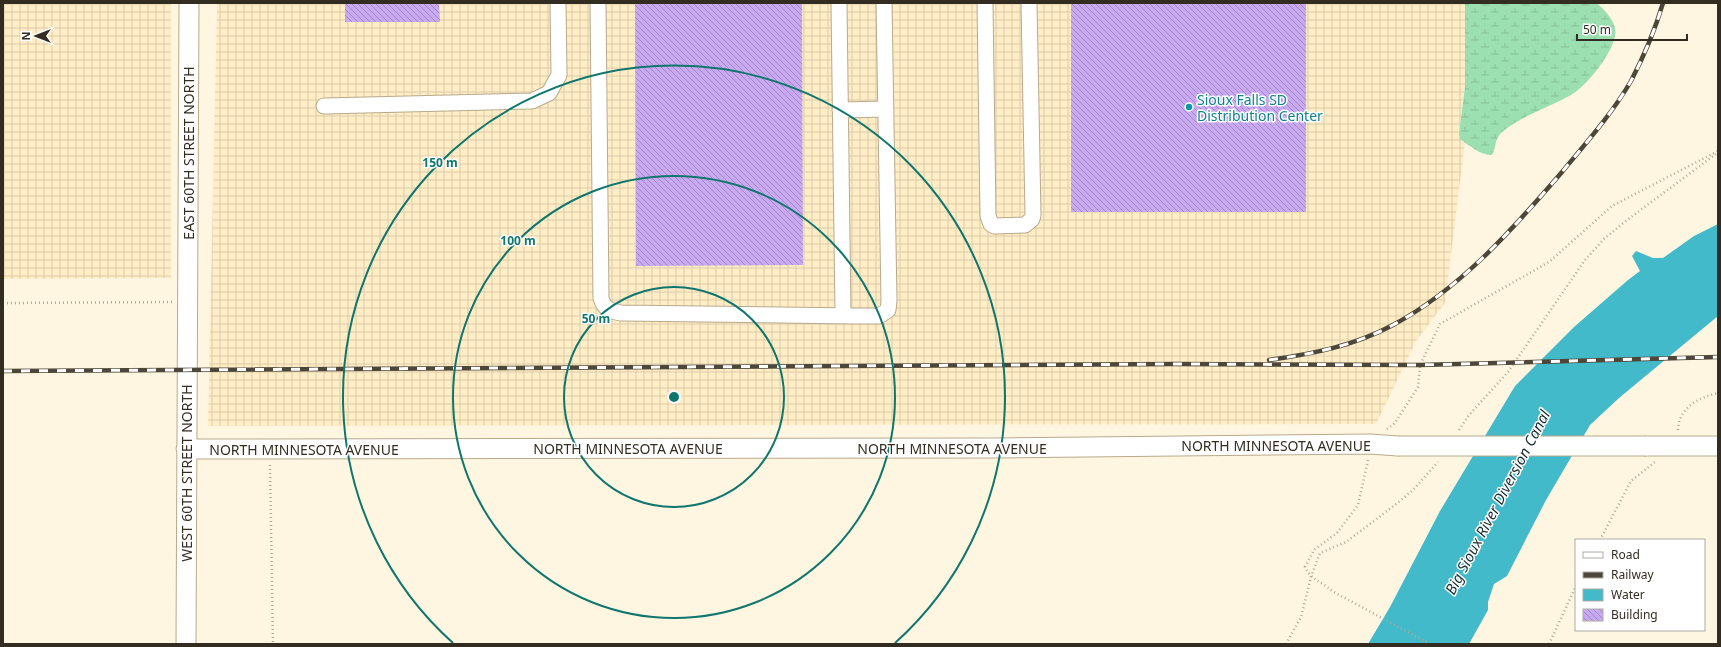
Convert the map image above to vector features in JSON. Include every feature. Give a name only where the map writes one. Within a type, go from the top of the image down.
[{"type":"main road","name":"EAST 60TH STREET NORTH","points":[[187,302],[189,3]]},
{"type":"main road","name":"WEST 60TH STREET NORTH","points":[[186,644],[187,302]]},
{"type":"main road","name":"NORTH MINNESOTA AVENUE","points":[[186,449],[985,448],[1370,444],[1398,446],[1718,446]]},
{"type":"lane","points":[[324,106],[532,102],[549,94],[559,75],[558,3]]},
{"type":"lane","points":[[598,3],[601,298],[603,305],[610,312],[621,313],[879,316],[888,310],[889,301],[884,3]]},
{"type":"lane","points":[[839,3],[843,315]]},
{"type":"lane","points":[[985,3],[988,216],[991,224],[994,226],[1025,226],[1032,219],[1033,215],[1028,3]]},
{"type":"lane","points":[[840,110],[886,110]]},
{"type":"path","points":[[1457,432],[1468,415],[1508,372],[1585,260],[1604,239],[1718,152]]},
{"type":"path","points":[[1430,644],[1332,591],[1311,577],[1305,567],[1314,550],[1337,533],[1358,505],[1366,472],[1370,444],[1394,423],[1418,387],[1420,365],[1440,324],[1549,262],[1612,206],[1718,152]]},
{"type":"path","points":[[3,303],[187,302]]},
{"type":"path","points":[[1601,539],[1631,481],[1677,446],[1679,420],[1684,411],[1699,399],[1718,393]]},
{"type":"path","points":[[270,448],[273,644]]},
{"type":"path","points":[[1286,644],[1301,617],[1311,577],[1320,553],[1346,542],[1394,505],[1413,490],[1440,459]]},
{"type":"path","points":[[1549,644],[1575,588]]},
{"type":"shaded area","points":[[3,3],[171,3],[171,278],[3,279]]},
{"type":"shaded area","points":[[217,3],[1465,3],[1465,87],[1459,133],[1465,142],[1445,303],[1416,341],[1376,424],[208,426]]},
{"type":"green space","points":[[1465,3],[1597,3],[1610,17],[1615,28],[1615,36],[1612,45],[1593,75],[1571,95],[1522,119],[1502,132],[1497,138],[1492,155],[1479,152],[1460,139],[1459,133],[1465,87]]},
{"type":"water","name":"Big Sioux River Diversion Canal","points":[[1718,224],[1718,316],[1619,398],[1590,425],[1546,500],[1507,576],[1494,584],[1488,602],[1488,610],[1469,644],[1368,644],[1390,607],[1440,511],[1515,386],[1574,327],[1640,271],[1632,256],[1636,251],[1653,258],[1663,258],[1694,236]]},
{"type":"building","points":[[345,3],[439,3],[440,22],[345,22]]},
{"type":"building","points":[[635,3],[802,3],[803,265],[636,266]]},
{"type":"building","name":"Sioux Falls SD Distribution Center","points":[[1071,3],[1306,3],[1306,212],[1071,212]]},
{"type":"railway","points":[[1269,360],[1301,355],[1348,344],[1393,325],[1441,294],[1484,257],[1562,172],[1607,117],[1624,93],[1645,52],[1663,3]]},
{"type":"railway","points":[[3,371],[1175,364],[1420,365],[1718,357]]},
{"type":"place","name":"Sioux Falls SD Distribution Center","points":[[1189,107]]}]
